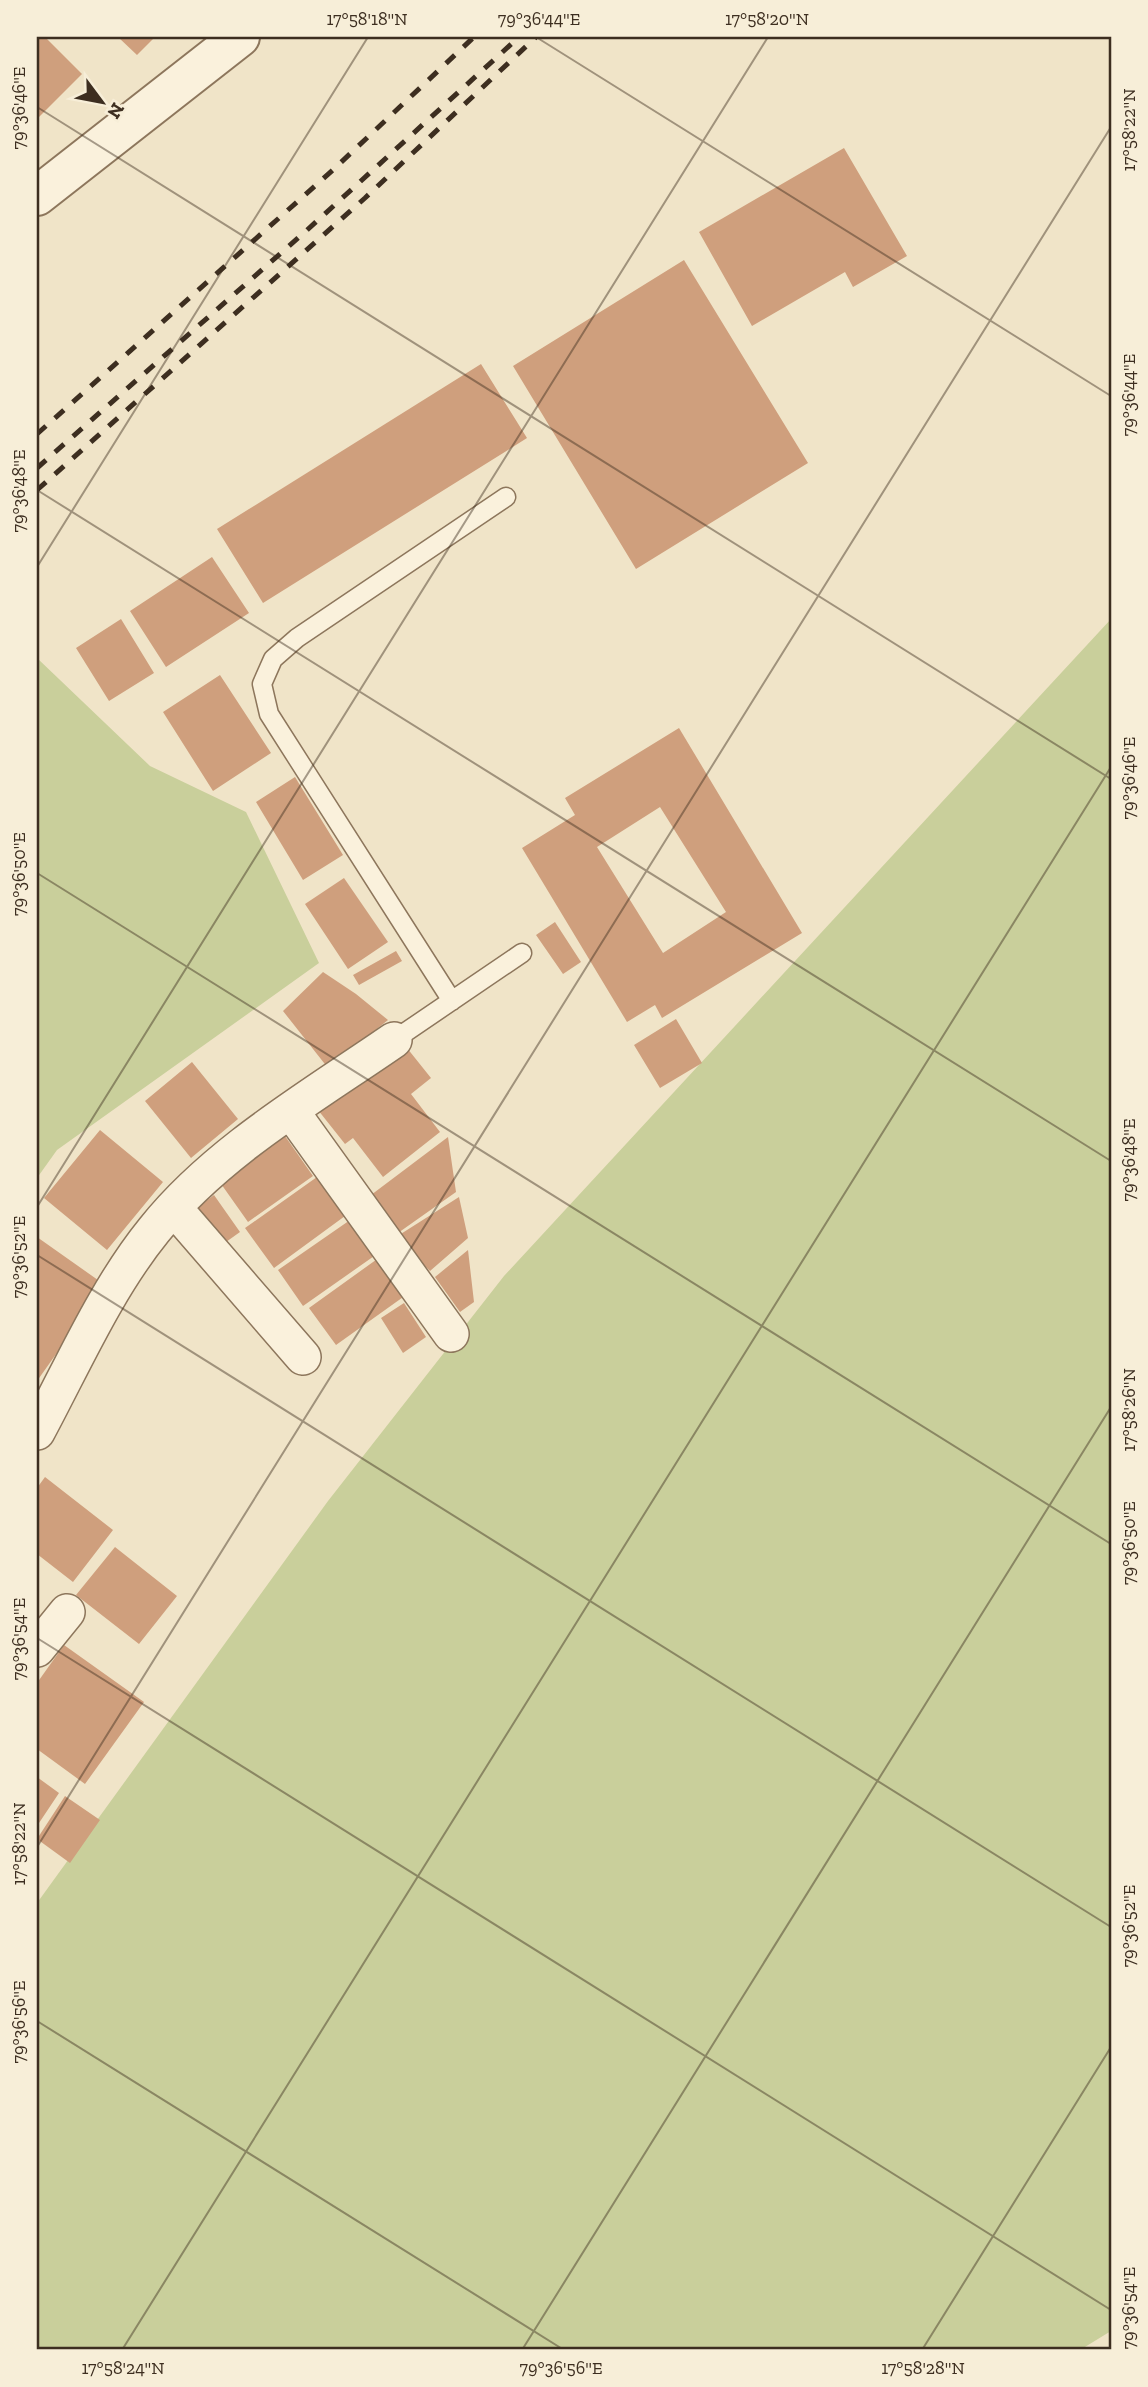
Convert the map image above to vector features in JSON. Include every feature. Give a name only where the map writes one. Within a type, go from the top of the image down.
[{"type":"street","points":[[37,196],[240,37]]},
{"type":"street","points":[[37,1432],[115,1288],[153,1230],[205,1174],[394,1040]]},
{"type":"street","points":[[291,1111],[451,1334]]},
{"type":"street","points":[[174,1208],[303,1357]]},
{"type":"street","points":[[37,1649],[67,1612]]},
{"type":"lane","points":[[452,1001],[269,714],[262,684],[273,659],[297,638],[506,496]]},
{"type":"lane","points":[[394,1040],[522,953]]},
{"type":"green space","points":[[1111,619],[1111,2331],[1080,2350],[37,2350],[37,1903],[328,1501],[504,1276]]},
{"type":"green space","points":[[37,658],[150,766],[246,812],[319,963],[57,1150],[37,1178]]},
{"type":"building","points":[[37,37],[45,37],[82,74],[37,119]]},
{"type":"building","points":[[118,37],[155,37],[137,55]]},
{"type":"building","points":[[844,148],[907,256],[853,287],[845,272],[752,326],[699,232]]},
{"type":"building","points":[[684,260],[808,463],[636,569],[513,366]]},
{"type":"building","points":[[481,364],[527,438],[263,603],[217,529]]},
{"type":"building","points":[[212,557],[249,613],[166,667],[130,611]]},
{"type":"building","points":[[121,619],[154,673],[109,701],[76,648]]},
{"type":"building","points":[[220,675],[271,753],[213,791],[163,712]]},
{"type":"building","points":[[679,728],[802,933],[662,1018],[655,1005],[627,1022],[522,848],[575,815],[565,798]],"holes":[[[660,807],[726,912],[663,953],[597,847]]]},
{"type":"building","points":[[295,777],[343,855],[303,880],[256,802]]},
{"type":"building","points":[[344,878],[388,942],[348,969],[305,904]]},
{"type":"building","points":[[555,922],[581,962],[563,974],[536,935]]},
{"type":"building","points":[[396,951],[402,961],[359,985],[353,975]]},
{"type":"building","points":[[323,972],[388,1020],[328,1068],[283,1011]]},
{"type":"building","points":[[676,1019],[702,1063],[660,1088],[634,1045]]},
{"type":"building","points":[[403,1043],[431,1078],[411,1094],[440,1132],[383,1177],[353,1138],[345,1144],[318,1110]]},
{"type":"building","points":[[192,1062],[238,1119],[191,1158],[145,1101]]},
{"type":"building","points":[[100,1130],[163,1182],[107,1250],[44,1198]]},
{"type":"building","points":[[285,1136],[313,1176],[248,1222],[219,1181]]},
{"type":"building","points":[[448,1137],[456,1192],[398,1233],[371,1195]]},
{"type":"building","points":[[317,1177],[345,1216],[274,1268],[245,1228]]},
{"type":"building","points":[[214,1195],[240,1232],[219,1247],[193,1211]]},
{"type":"building","points":[[459,1197],[468,1238],[430,1271],[396,1237]]},
{"type":"building","points":[[353,1218],[377,1254],[303,1306],[278,1270]]},
{"type":"building","points":[[37,1237],[105,1285],[37,1381]]},
{"type":"building","points":[[468,1250],[474,1302],[460,1312],[435,1277]]},
{"type":"building","points":[[380,1257],[406,1295],[336,1345],[309,1308]]},
{"type":"building","points":[[404,1303],[426,1337],[403,1353],[381,1318]]},
{"type":"building","points":[[45,1477],[113,1530],[73,1582],[37,1554],[37,1488]]},
{"type":"building","points":[[115,1547],[177,1596],[139,1644],[76,1595]]},
{"type":"building","points":[[64,1645],[144,1702],[85,1784],[37,1749],[37,1683]]},
{"type":"building","points":[[37,1777],[59,1793],[37,1826]]},
{"type":"building","points":[[65,1796],[100,1820],[70,1863],[37,1839]]},
{"type":"railway","points":[[37,434],[335,168],[474,37]]},
{"type":"railway","points":[[37,468],[306,231],[519,37]]},
{"type":"railway","points":[[37,490],[365,198],[536,37]]}]
